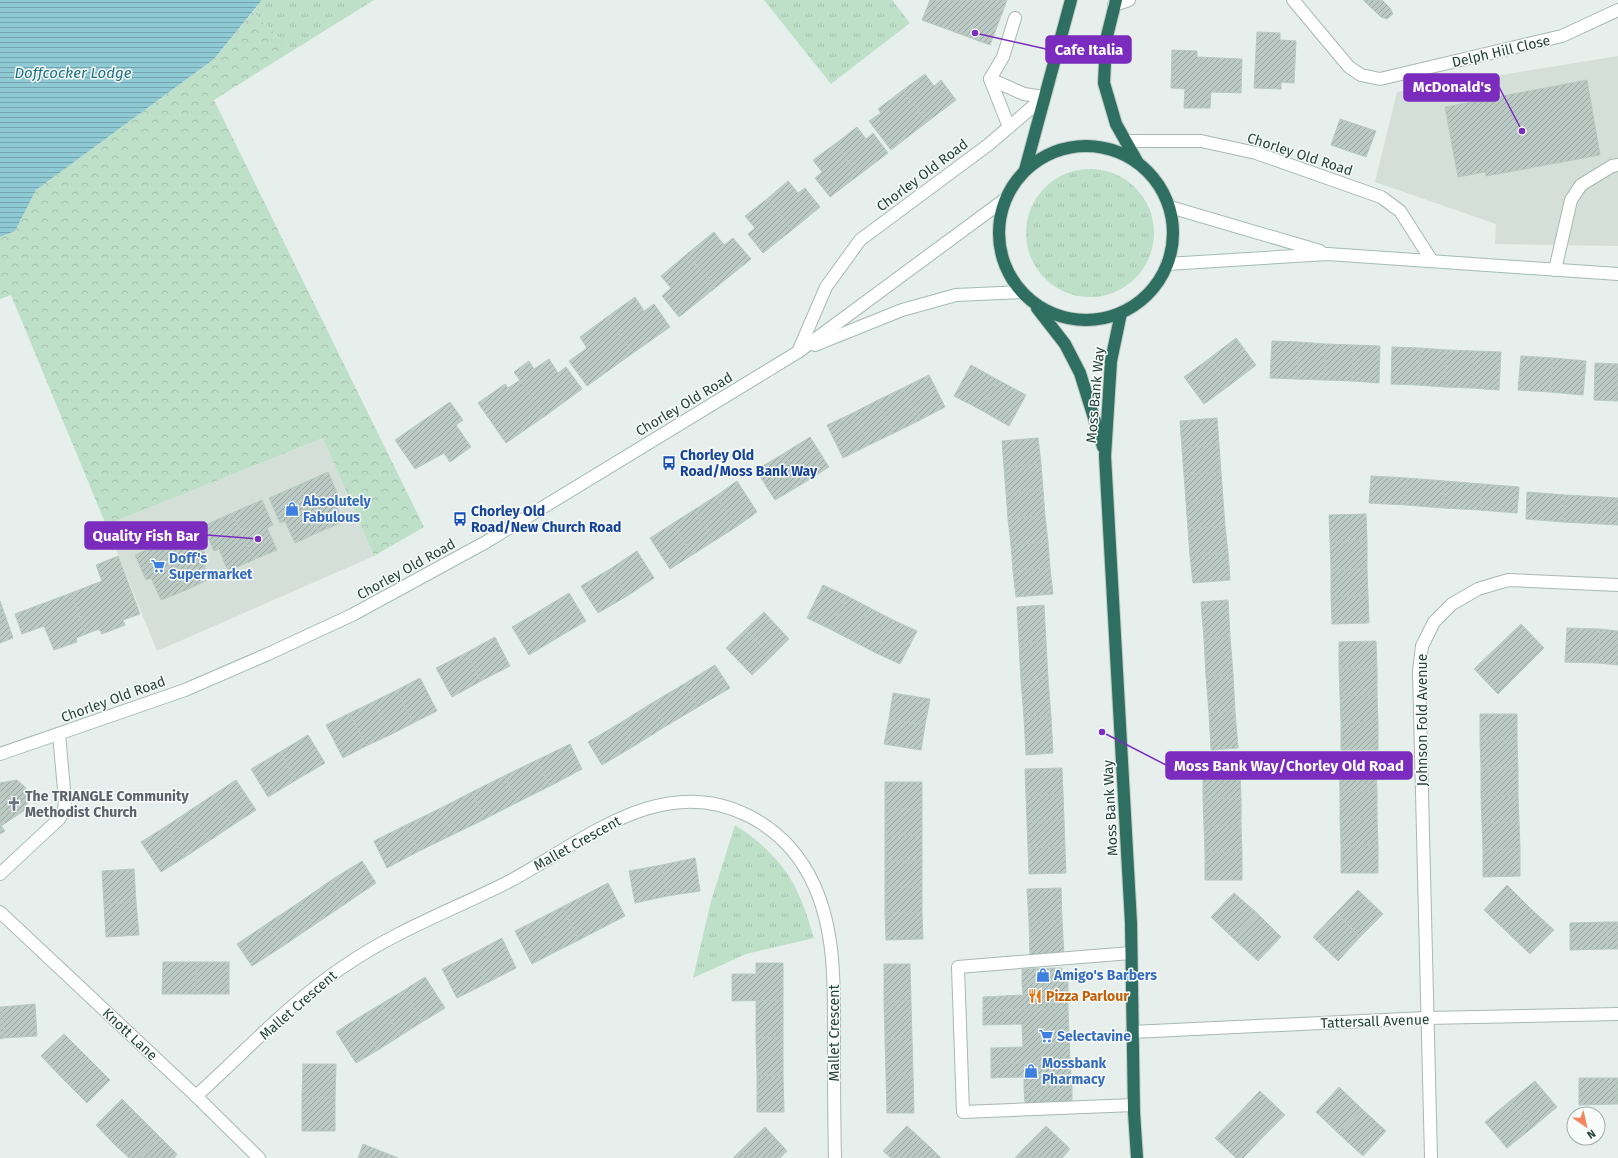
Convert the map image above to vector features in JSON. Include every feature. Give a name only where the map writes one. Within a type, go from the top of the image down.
[{"type":"highway","points":[[1025,170],[1071,0]]},
{"type":"highway","points":[[1115,2],[1106,40],[1104,83],[1116,124],[1138,163]]},
{"type":"highway","name":"Chorley Old Road","points":[[1091,146],[1114,150],[1138,163],[1157,182],[1170,207],[1173,236],[1167,264],[1157,284],[1141,301],[1121,313],[1099,319],[1076,320],[1054,314],[1033,303],[1021,292],[1007,272],[999,248],[998,224],[1004,200],[1013,184],[1025,170],[1044,156],[1066,147],[1091,146]]},
{"type":"highway","name":"Moss Bank Way","points":[[1033,303],[1065,344],[1080,373],[1106,456]]},
{"type":"highway","name":"Moss Bank Way","points":[[1121,313],[1111,361],[1106,456],[1132,953],[1132,1032],[1137,1158]]},
{"type":"street","points":[[1115,2],[1129,0]]},
{"type":"street","name":"Delph Hill Close","points":[[1293,0],[1349,66],[1361,74],[1380,79],[1562,36],[1618,10]]},
{"type":"street","points":[[990,79],[1003,57],[1015,18]]},
{"type":"street","points":[[990,79],[1024,94],[1044,97]]},
{"type":"street","points":[[990,79],[1009,127]]},
{"type":"street","name":"Chorley Old Road","points":[[798,352],[826,288],[860,240],[988,145],[1044,97]]},
{"type":"street","name":"Chorley Old Road","points":[[1126,141],[1201,142],[1256,153],[1381,196],[1400,211],[1432,261]]},
{"type":"street","points":[[1556,270],[1571,200],[1581,185],[1612,166],[1618,165]]},
{"type":"street","name":"Chorley Old Road","points":[[0,754],[185,690],[352,615],[486,542],[798,352],[1004,200]]},
{"type":"street","points":[[1170,207],[1328,254]]},
{"type":"street","points":[[1167,264],[1328,254],[1618,274]]},
{"type":"street","name":"Chorley Old Road","points":[[798,352],[902,310],[956,295],[1021,292]]},
{"type":"street","name":"Johnson Fold Avenue","points":[[1431,1158],[1426,1018],[1420,671],[1422,646],[1434,622],[1452,604],[1478,589],[1508,580],[1618,585]]},
{"type":"street","points":[[0,874],[59,819],[64,810],[65,801],[59,734]]},
{"type":"street","name":"Mallet Crescent","points":[[196,1096],[308,994],[345,966],[377,945],[509,881],[600,828],[627,815],[662,804],[696,800],[726,807],[765,824],[785,841],[801,861],[814,885],[822,906],[834,960],[835,1158]]},
{"type":"street","name":"Knott Lane","points":[[0,912],[196,1096],[259,1158]]},
{"type":"street","points":[[1132,953],[958,967],[963,1112],[1134,1105]]},
{"type":"street","name":"Tattersall Avenue","points":[[1132,1032],[1426,1018],[1618,1014]]},
{"type":"shaded area","points":[[1618,56],[1618,246],[1495,244],[1496,224],[1375,182],[1397,92]]},
{"type":"shaded area","points":[[323,438],[374,556],[157,651],[106,525]]},
{"type":"green space","points":[[262,0],[374,0],[292,51],[253,12]]},
{"type":"green space","points":[[764,0],[892,0],[910,23],[831,84]]},
{"type":"green space","points":[[253,12],[292,51],[214,100],[424,527],[374,556],[323,438],[106,525],[11,295],[0,299],[0,237],[15,231],[36,190],[214,59]]},
{"type":"green space","points":[[1090,169],[1102,170],[1114,174],[1135,188],[1149,209],[1153,221],[1153,245],[1149,257],[1135,278],[1114,292],[1102,296],[1090,297],[1078,296],[1066,292],[1045,278],[1031,257],[1027,245],[1026,233],[1027,221],[1031,209],[1045,188],[1066,174],[1078,170]]},
{"type":"green space","points":[[735,825],[753,837],[770,852],[785,870],[799,895],[814,938],[746,954],[693,978],[711,901]]},
{"type":"water","name":"Doffcocker Lodge","points":[[0,0],[262,0],[214,59],[36,190],[15,231],[0,237]]},
{"type":"building","points":[[930,0],[1007,0],[990,45],[922,20]]},
{"type":"building","points":[[1363,0],[1382,0],[1390,8],[1393,14],[1387,19],[1381,17]]},
{"type":"building","points":[[1257,32],[1280,33],[1280,40],[1296,41],[1294,83],[1281,82],[1281,89],[1254,88]]},
{"type":"building","points":[[1172,50],[1197,51],[1197,57],[1242,59],[1241,93],[1211,92],[1210,108],[1184,108],[1185,89],[1171,88]]},
{"type":"building","points":[[925,74],[934,86],[941,80],[956,100],[927,122],[903,90]]},
{"type":"building","points":[[1587,80],[1600,155],[1486,176],[1485,172],[1458,177],[1445,107]]},
{"type":"building","points":[[903,90],[927,122],[891,150],[869,121],[881,113],[878,109]]},
{"type":"building","points":[[1340,119],[1376,131],[1366,157],[1331,145]]},
{"type":"building","points":[[857,127],[866,139],[873,133],[888,153],[859,175],[835,144]]},
{"type":"building","points":[[835,144],[859,175],[830,197],[815,178],[822,172],[813,160]]},
{"type":"building","points":[[788,181],[798,193],[805,188],[820,207],[792,230],[767,199]]},
{"type":"building","points":[[767,199],[792,230],[763,253],[748,234],[755,228],[745,216]]},
{"type":"building","points":[[714,232],[724,245],[733,238],[751,259],[715,288],[687,254]]},
{"type":"building","points":[[687,254],[715,288],[679,317],[662,296],[671,288],[661,276]]},
{"type":"building","points":[[635,297],[644,311],[654,304],[670,327],[633,353],[607,317]]},
{"type":"building","points":[[607,317],[633,353],[587,386],[569,361],[587,348],[580,337]]},
{"type":"building","points":[[1236,338],[1256,365],[1230,385],[1210,358]]},
{"type":"building","points":[[1272,341],[1299,342],[1297,379],[1270,378]]},
{"type":"building","points":[[1299,342],[1326,344],[1324,380],[1297,379]]},
{"type":"building","points":[[1326,344],[1353,345],[1352,381],[1324,380]]},
{"type":"building","points":[[1353,345],[1380,346],[1379,383],[1352,381]]},
{"type":"building","points":[[1392,347],[1420,348],[1418,385],[1391,384]]},
{"type":"building","points":[[1420,348],[1447,350],[1445,387],[1418,385]]},
{"type":"building","points":[[1447,350],[1474,351],[1472,388],[1445,387]]},
{"type":"building","points":[[1474,351],[1501,352],[1499,390],[1472,388]]},
{"type":"building","points":[[1521,356],[1553,358],[1550,392],[1518,390]]},
{"type":"building","points":[[1210,358],[1230,385],[1204,404],[1184,377]]},
{"type":"building","points":[[1553,358],[1586,361],[1583,395],[1550,392]]},
{"type":"building","points":[[549,359],[558,373],[566,367],[582,389],[545,416],[514,372],[529,361],[534,369]]},
{"type":"building","points":[[1595,363],[1618,364],[1618,401],[1594,400]]},
{"type":"building","points":[[971,365],[998,380],[981,410],[954,396]]},
{"type":"building","points":[[929,375],[945,407],[920,420],[903,388]]},
{"type":"building","points":[[520,380],[545,416],[506,443],[478,403],[505,384],[508,388]]},
{"type":"building","points":[[998,380],[1026,395],[1009,426],[981,410]]},
{"type":"building","points":[[903,388],[920,420],[894,433],[878,400]]},
{"type":"building","points":[[878,400],[894,433],[869,445],[853,413]]},
{"type":"building","points":[[450,402],[463,420],[456,425],[471,447],[450,462],[444,453],[415,469],[395,440]]},
{"type":"building","points":[[853,413],[869,445],[843,458],[827,425]]},
{"type":"building","points":[[1217,418],[1219,445],[1182,448],[1180,421]]},
{"type":"building","points":[[810,437],[829,467],[802,484],[783,454]]},
{"type":"building","points":[[1038,438],[1041,464],[1004,467],[1002,441]]},
{"type":"building","points":[[1219,445],[1221,472],[1184,475],[1182,448]]},
{"type":"building","points":[[783,454],[802,484],[775,500],[756,470]]},
{"type":"building","points":[[1041,464],[1043,490],[1006,493],[1004,467]]},
{"type":"building","points":[[328,472],[339,497],[334,499],[343,522],[319,532],[299,485]]},
{"type":"building","points":[[1221,472],[1223,499],[1186,502],[1184,475]]},
{"type":"building","points":[[1371,476],[1407,478],[1406,505],[1369,503]]},
{"type":"building","points":[[1407,478],[1445,481],[1443,508],[1406,505]]},
{"type":"building","points":[[737,481],[757,512],[736,527],[716,496]]},
{"type":"building","points":[[1445,481],[1482,484],[1480,510],[1443,508]]},
{"type":"building","points":[[1482,484],[1519,487],[1517,513],[1480,510]]},
{"type":"building","name":"Absolutely Fabulous","points":[[299,485],[319,532],[295,543],[285,521],[280,523],[269,498]]},
{"type":"building","points":[[1043,490],[1045,516],[1008,519],[1006,493]]},
{"type":"building","points":[[1527,492],[1565,495],[1563,522],[1526,519]]},
{"type":"building","points":[[1565,495],[1602,497],[1601,524],[1563,522]]},
{"type":"building","points":[[716,496],[736,527],[714,541],[694,510]]},
{"type":"building","points":[[1602,497],[1618,498],[1618,525],[1601,524]]},
{"type":"building","points":[[1223,499],[1225,526],[1188,529],[1186,502]]},
{"type":"building","points":[[262,500],[273,525],[267,528],[277,550],[253,560],[232,513]]},
{"type":"building","points":[[694,510],[714,541],[692,555],[672,524]]},
{"type":"building","points":[[232,513],[253,560],[228,571],[219,549],[214,551],[203,526]]},
{"type":"building","points":[[1366,514],[1367,541],[1330,542],[1329,515]]},
{"type":"building","points":[[1045,516],[1048,542],[1011,545],[1008,519]]},
{"type":"building","points":[[672,524],[692,555],[670,569],[650,538]]},
{"type":"building","points":[[1225,526],[1228,553],[1190,556],[1188,529]]},
{"type":"building","points":[[194,529],[205,554],[200,556],[210,579],[186,590],[165,542]]},
{"type":"building","points":[[1367,541],[1367,569],[1331,570],[1330,542]]},
{"type":"building","name":"Doff's Supermarket","points":[[165,542],[186,590],[161,600],[151,578],[146,580],[135,555]]},
{"type":"building","points":[[1048,542],[1050,568],[1013,571],[1011,545]]},
{"type":"building","points":[[637,551],[654,578],[627,596],[610,569]]},
{"type":"building","points":[[1228,553],[1230,580],[1193,583],[1190,556]]},
{"type":"building","points":[[118,556],[140,614],[123,620],[125,625],[102,634],[99,629],[86,634],[71,593],[102,581],[96,565]]},
{"type":"building","points":[[1050,568],[1053,594],[1016,597],[1013,571]]},
{"type":"building","points":[[610,569],[627,596],[598,613],[581,586]]},
{"type":"building","points":[[1367,569],[1368,596],[1331,596],[1331,570]]},
{"type":"building","points":[[823,585],[847,596],[830,629],[807,618]]},
{"type":"building","points":[[71,593],[86,634],[76,638],[77,642],[54,650],[44,626],[22,634],[15,614]]},
{"type":"building","points":[[569,593],[586,621],[557,638],[541,610]]},
{"type":"building","points":[[847,596],[870,608],[853,641],[830,629]]},
{"type":"building","points":[[1331,596],[1368,596],[1369,623],[1332,624]]},
{"type":"building","points":[[1228,600],[1230,637],[1204,639],[1201,602]]},
{"type":"building","points":[[0,601],[13,638],[0,643]]},
{"type":"building","points":[[1044,605],[1046,642],[1019,644],[1017,607]]},
{"type":"building","points":[[870,608],[893,620],[876,653],[853,641]]},
{"type":"building","points":[[541,610],[557,638],[529,655],[512,627]]},
{"type":"building","points":[[764,612],[789,639],[771,657],[745,630]]},
{"type":"building","points":[[893,620],[917,631],[900,664],[876,653]]},
{"type":"building","points":[[1521,624],[1544,648],[1521,671],[1497,647]]},
{"type":"building","points":[[1567,628],[1600,629],[1598,663],[1565,662]]},
{"type":"building","points":[[1600,629],[1618,631],[1618,665],[1598,663]]},
{"type":"building","points":[[745,630],[771,657],[752,675],[726,648]]},
{"type":"building","points":[[495,637],[510,666],[481,681],[466,653]]},
{"type":"building","points":[[1230,637],[1233,674],[1206,676],[1204,639]]},
{"type":"building","points":[[1376,641],[1377,668],[1339,669],[1339,642]]},
{"type":"building","points":[[1046,642],[1048,679],[1021,681],[1019,644]]},
{"type":"building","points":[[1497,647],[1521,671],[1498,694],[1474,669]]},
{"type":"building","points":[[466,653],[481,681],[452,697],[436,668]]},
{"type":"building","points":[[715,665],[730,688],[698,707],[684,684]]},
{"type":"building","points":[[1377,668],[1377,695],[1340,696],[1339,669]]},
{"type":"building","points":[[1233,674],[1235,711],[1209,713],[1206,676]]},
{"type":"building","points":[[420,678],[437,711],[413,723],[397,690]]},
{"type":"building","points":[[1048,679],[1051,717],[1024,718],[1021,681]]},
{"type":"building","points":[[684,684],[698,707],[666,726],[652,703]]},
{"type":"building","points":[[397,690],[413,723],[390,735],[373,702]]},
{"type":"building","points":[[893,693],[930,699],[925,725],[889,719]]},
{"type":"building","points":[[1377,695],[1378,722],[1341,723],[1340,696]]},
{"type":"building","points":[[373,702],[390,735],[366,746],[350,713]]},
{"type":"building","points":[[652,703],[666,726],[634,746],[620,723]]},
{"type":"building","points":[[1235,711],[1238,748],[1211,750],[1209,713]]},
{"type":"building","points":[[350,713],[366,746],[343,758],[326,725]]},
{"type":"building","points":[[1480,714],[1517,714],[1517,740],[1480,741]]},
{"type":"building","points":[[1051,717],[1053,753],[1026,755],[1024,718]]},
{"type":"building","points":[[889,719],[925,725],[921,750],[884,744]]},
{"type":"building","points":[[1378,722],[1378,750],[1341,750],[1341,723]]},
{"type":"building","points":[[620,723],[634,746],[602,765],[588,742]]},
{"type":"building","points":[[308,735],[325,763],[296,780],[280,752]]},
{"type":"building","points":[[1517,740],[1518,768],[1481,768],[1480,741]]},
{"type":"building","points":[[570,744],[582,769],[550,786],[537,760]]},
{"type":"building","points":[[280,752],[296,780],[268,797],[251,769]]},
{"type":"building","points":[[537,760],[550,786],[518,802],[504,776]]},
{"type":"building","points":[[1376,764],[1377,791],[1340,792],[1339,765]]},
{"type":"building","points":[[1062,768],[1063,794],[1026,796],[1025,769]]},
{"type":"building","points":[[1481,768],[1518,768],[1518,795],[1481,796]]},
{"type":"building","points":[[1240,771],[1241,798],[1203,799],[1203,772]]},
{"type":"building","points":[[504,776],[518,802],[485,819],[472,792]]},
{"type":"building","name":"The TRIANGLE Community Methodist Church","points":[[17,780],[25,787],[29,798],[25,810],[1,826],[5,831],[0,834],[0,783]]},
{"type":"building","points":[[236,780],[256,810],[233,825],[213,795]]},
{"type":"building","points":[[885,782],[922,782],[922,809],[885,809]]},
{"type":"building","points":[[1377,791],[1377,818],[1340,819],[1340,792]]},
{"type":"building","points":[[472,792],[485,819],[452,835],[439,809]]},
{"type":"building","points":[[1063,794],[1064,820],[1027,822],[1026,796]]},
{"type":"building","points":[[213,795],[233,825],[209,841],[189,811]]},
{"type":"building","points":[[1518,795],[1519,822],[1482,823],[1481,796]]},
{"type":"building","points":[[1241,798],[1241,825],[1204,826],[1203,799]]},
{"type":"building","points":[[439,809],[452,835],[419,851],[406,825]]},
{"type":"building","points":[[885,809],[922,809],[922,835],[885,835]]},
{"type":"building","points":[[189,811],[209,841],[185,857],[165,827]]},
{"type":"building","points":[[1377,818],[1378,845],[1341,846],[1340,819]]},
{"type":"building","points":[[1064,820],[1065,847],[1028,848],[1027,822]]},
{"type":"building","points":[[1519,822],[1520,849],[1483,850],[1482,823]]},
{"type":"building","points":[[406,825],[419,851],[387,868],[374,841]]},
{"type":"building","points":[[1241,825],[1242,852],[1205,853],[1204,826]]},
{"type":"building","points":[[165,827],[185,857],[161,872],[141,842]]},
{"type":"building","points":[[885,835],[922,835],[922,861],[885,861]]},
{"type":"building","points":[[1378,845],[1378,873],[1341,873],[1341,846]]},
{"type":"building","points":[[1065,847],[1066,873],[1029,874],[1028,848]]},
{"type":"building","points":[[1520,849],[1520,876],[1483,877],[1483,850]]},
{"type":"building","points":[[1242,852],[1242,880],[1205,880],[1205,853]]},
{"type":"building","points":[[695,858],[700,891],[667,896],[662,865]]},
{"type":"building","points":[[362,861],[376,883],[345,904],[330,881]]},
{"type":"building","points":[[885,861],[922,861],[922,887],[885,887]]},
{"type":"building","points":[[662,865],[667,896],[635,903],[629,871]]},
{"type":"building","points":[[134,869],[136,902],[104,904],[102,871]]},
{"type":"building","points":[[330,881],[345,904],[314,925],[300,902]]},
{"type":"building","points":[[608,883],[625,916],[602,928],[585,895]]},
{"type":"building","points":[[1507,885],[1530,908],[1507,932],[1484,910]]},
{"type":"building","points":[[885,887],[922,887],[922,913],[885,913]]},
{"type":"building","points":[[1061,888],[1062,920],[1029,922],[1027,889]]},
{"type":"building","points":[[1358,890],[1383,914],[1360,937],[1336,913]]},
{"type":"building","points":[[1234,893],[1258,914],[1234,939],[1211,917]]},
{"type":"building","points":[[585,895],[602,928],[579,940],[562,907]]},
{"type":"building","points":[[136,902],[139,935],[106,937],[104,904]]},
{"type":"building","points":[[300,902],[314,925],[283,946],[268,923]]},
{"type":"building","points":[[562,907],[579,940],[555,952],[539,919]]},
{"type":"building","points":[[1530,908],[1554,930],[1530,954],[1507,932]]},
{"type":"building","points":[[885,913],[922,913],[923,939],[886,940]]},
{"type":"building","points":[[1336,913],[1360,937],[1338,961],[1313,937]]},
{"type":"building","points":[[1258,914],[1281,937],[1258,961],[1234,939]]},
{"type":"building","points":[[539,919],[555,952],[532,964],[515,931]]},
{"type":"building","points":[[1062,920],[1064,956],[1030,957],[1029,922]]},
{"type":"building","points":[[1607,922],[1618,922],[1618,949],[1607,949]]},
{"type":"building","points":[[1607,922],[1607,949],[1570,950],[1570,923]]},
{"type":"building","points":[[268,923],[283,946],[252,966],[237,944]]},
{"type":"building","points":[[502,938],[516,968],[487,983],[472,954]]},
{"type":"building","points":[[472,954],[487,983],[457,998],[442,969]]},
{"type":"building","points":[[163,962],[196,962],[196,994],[162,994]]},
{"type":"building","points":[[196,962],[229,962],[229,994],[196,994]]},
{"type":"building","points":[[756,963],[783,963],[783,1000],[732,1001],[732,974],[756,974]]},
{"type":"building","points":[[884,964],[910,964],[911,1001],[884,1002]]},
{"type":"building","name":"Amigo's Barbers","points":[[1062,968],[1063,981],[1022,983],[1022,969]]},
{"type":"building","points":[[425,977],[445,1008],[422,1022],[403,991]]},
{"type":"building","name":"Pizza Parlour","points":[[1068,981],[1068,1008],[983,1011],[983,997],[1023,995],[1022,983]]},
{"type":"building","points":[[403,991],[422,1022],[400,1036],[381,1004]]},
{"type":"building","points":[[783,1000],[783,1037],[756,1038],[756,1001]]},
{"type":"building","points":[[911,1001],[912,1038],[885,1039],[884,1002]]},
{"type":"building","points":[[35,1004],[37,1036],[4,1038],[2,1007]]},
{"type":"building","points":[[381,1004],[400,1036],[378,1050],[358,1018]]},
{"type":"building","points":[[0,1007],[2,1007],[4,1038],[0,1039]]},
{"type":"building","name":"Selectavine","points":[[1068,1008],[1070,1061],[991,1064],[991,1048],[1023,1047],[1022,1024],[983,1025],[983,1011]]},
{"type":"building","points":[[358,1018],[378,1050],[356,1063],[336,1032]]},
{"type":"building","points":[[64,1034],[87,1057],[64,1080],[41,1056]]},
{"type":"building","points":[[783,1037],[783,1075],[757,1075],[756,1038]]},
{"type":"building","points":[[912,1038],[913,1075],[886,1076],[885,1039]]},
{"type":"building","points":[[87,1057],[110,1080],[87,1103],[64,1080]]},
{"type":"building","name":"Mossbank Pharmacy","points":[[1070,1061],[1072,1088],[1024,1090],[1024,1077],[991,1078],[991,1064]]},
{"type":"building","points":[[303,1064],[336,1064],[335,1098],[302,1097]]},
{"type":"building","points":[[757,1075],[783,1075],[784,1112],[757,1112]]},
{"type":"building","points":[[913,1075],[914,1113],[887,1113],[886,1076]]},
{"type":"building","points":[[1579,1078],[1616,1078],[1616,1104],[1579,1105]]},
{"type":"building","points":[[1616,1078],[1618,1078],[1618,1104],[1616,1104]]},
{"type":"building","points":[[1535,1081],[1557,1107],[1532,1128],[1510,1101]]},
{"type":"building","points":[[1339,1087],[1362,1109],[1339,1134],[1316,1112]]},
{"type":"building","points":[[1072,1088],[1072,1101],[1025,1103],[1024,1090]]},
{"type":"building","points":[[1260,1091],[1285,1115],[1262,1138],[1238,1114]]},
{"type":"building","points":[[302,1097],[335,1098],[335,1131],[302,1131]]},
{"type":"building","points":[[122,1099],[141,1118],[114,1144],[96,1125]]},
{"type":"building","points":[[1510,1101],[1532,1128],[1507,1148],[1485,1122]]},
{"type":"building","points":[[1362,1109],[1386,1131],[1363,1156],[1339,1134]]},
{"type":"building","points":[[1238,1114],[1262,1138],[1243,1158],[1236,1158],[1215,1138]]},
{"type":"building","points":[[141,1118],[159,1136],[138,1158],[129,1158],[114,1144]]},
{"type":"building","points":[[907,1126],[931,1148],[922,1158],[891,1158],[883,1151]]},
{"type":"building","points":[[1046,1126],[1070,1149],[1062,1158],[1032,1158],[1023,1149]]},
{"type":"building","points":[[765,1127],[787,1151],[780,1158],[749,1158],[741,1150]]},
{"type":"building","points":[[159,1136],[177,1154],[174,1158],[138,1158]]},
{"type":"building","points":[[363,1144],[398,1158],[358,1158]]},
{"type":"building","points":[[931,1148],[941,1158],[922,1158]]},
{"type":"building","points":[[1023,1149],[1032,1158],[1015,1158]]},
{"type":"building","points":[[741,1150],[749,1158],[733,1158]]},
{"type":"place","name":"Cafe Italia","points":[[975,33]]},
{"type":"place","name":"McDonald's","points":[[1522,131]]},
{"type":"place","name":"Chorley Old Road/Moss Bank Way","points":[[669,463]]},
{"type":"place","name":"Absolutely Fabulous","points":[[292,509]]},
{"type":"place","name":"Chorley Old Road/New Church Road","points":[[460,519]]},
{"type":"place","name":"Quality Fish Bar","points":[[258,539]]},
{"type":"place","name":"Doff's Supermarket","points":[[158,566]]},
{"type":"place","name":"Moss Bank Way/Chorley Old Road","points":[[1102,732]]},
{"type":"place","name":"The TRIANGLE Community Methodist Church","points":[[14,804]]},
{"type":"place","name":"Amigo's Barbers","points":[[1043,975]]},
{"type":"place","name":"Pizza Parlour","points":[[1035,996]]},
{"type":"place","name":"Selectavine","points":[[1046,1036]]},
{"type":"place","name":"Mossbank Pharmacy","points":[[1031,1071]]}]
